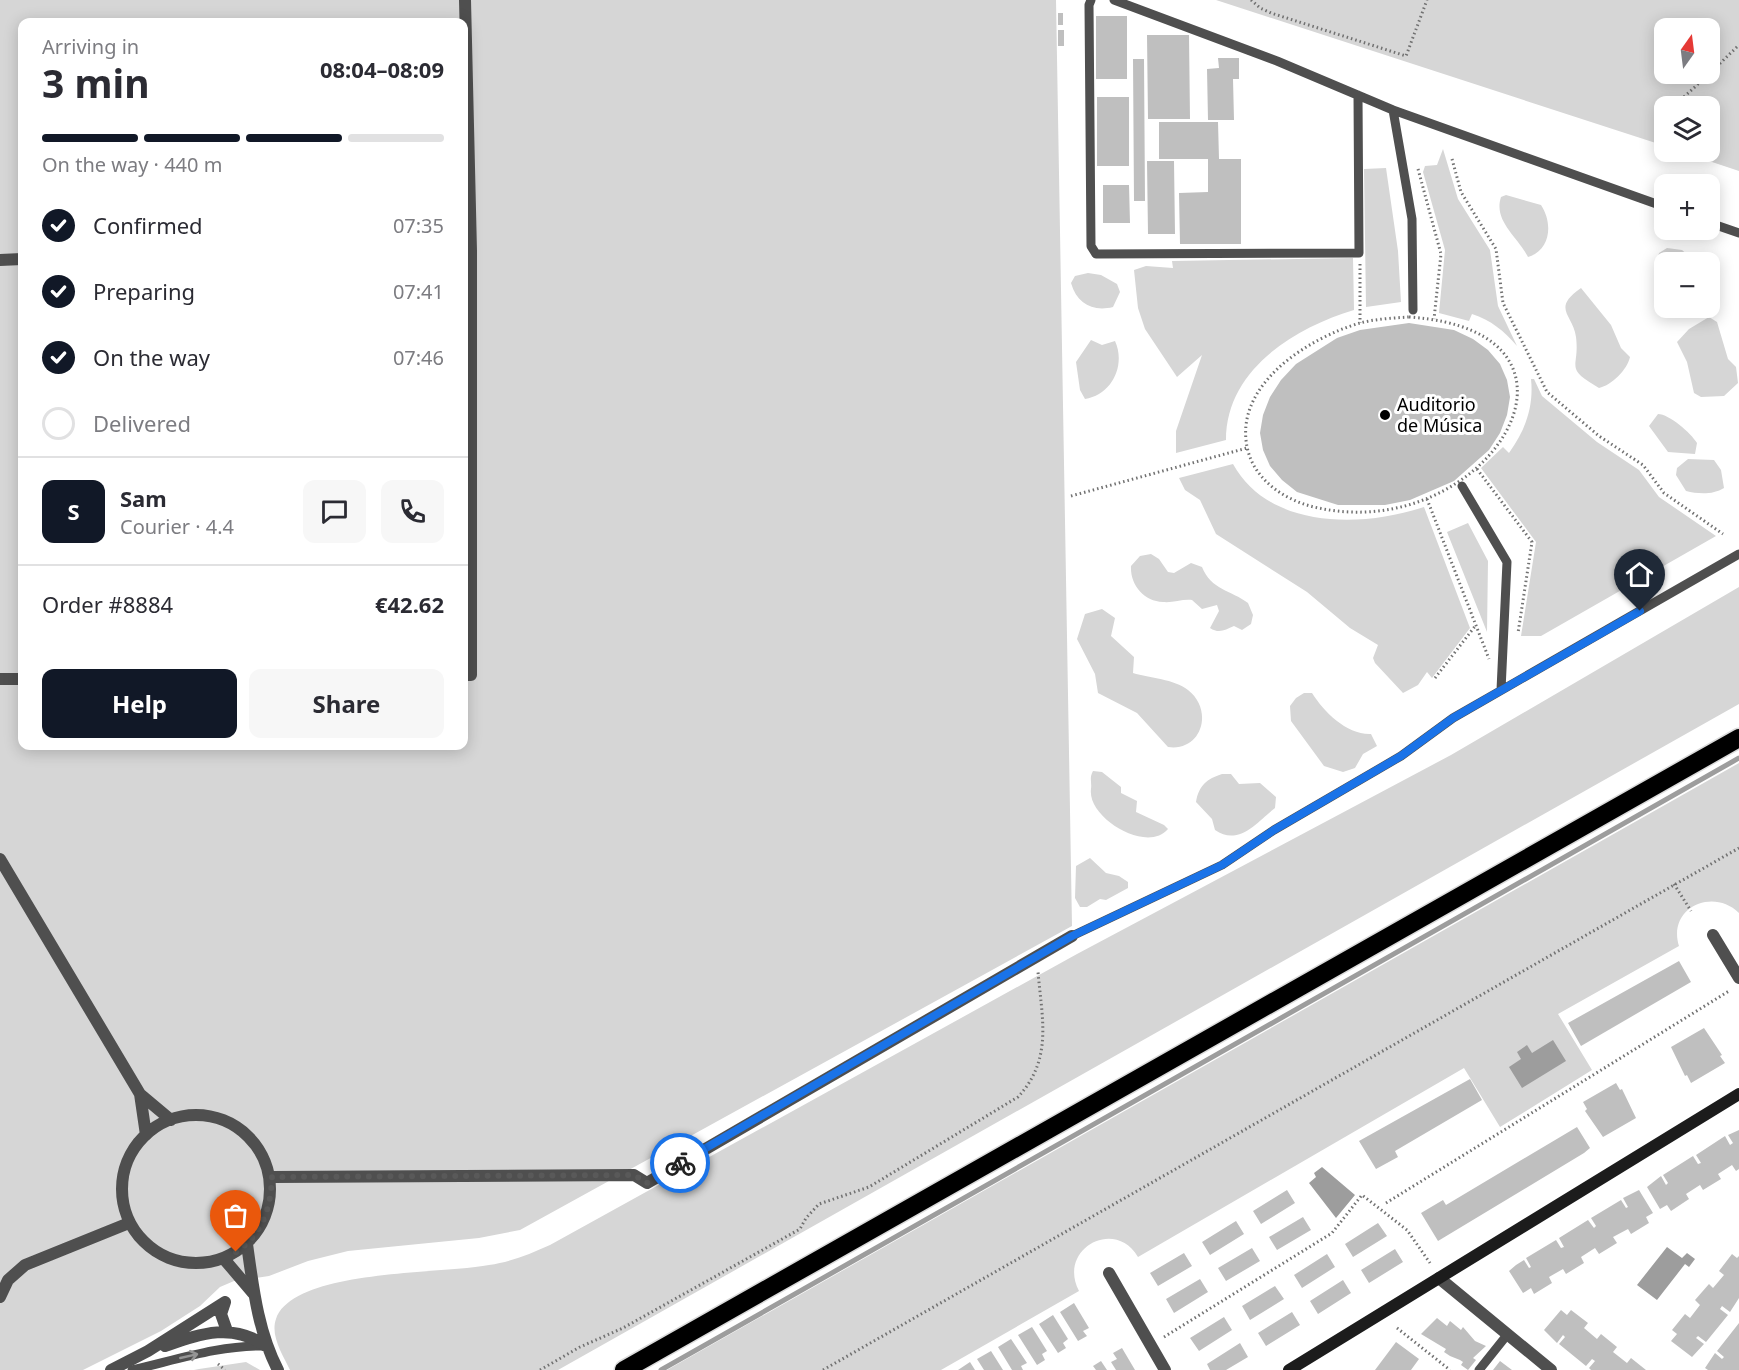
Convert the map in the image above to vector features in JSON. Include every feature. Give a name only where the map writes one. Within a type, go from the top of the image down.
[{"type":"highway","points":[[624,1370],[1739,738]]},
{"type":"street","points":[[465,0],[465,18]]},
{"type":"street","points":[[0,260],[18,259]]},
{"type":"street","points":[[0,679],[18,679]]},
{"type":"street","points":[[0,859],[140,1094],[171,1120]]},
{"type":"street","points":[[1713,934],[1739,978]]},
{"type":"street","points":[[272,1177],[634,1175],[647,1183],[1072,936]]},
{"type":"street","points":[[140,1094],[146,1135]]},
{"type":"street","points":[[1289,1370],[1739,1094]]},
{"type":"street","points":[[182,1115],[210,1115],[236,1125],[256,1144],[272,1177],[271,1196],[264,1222],[247,1244],[224,1259],[196,1264],[169,1259],[146,1245],[129,1223],[121,1196],[124,1168],[136,1144],[156,1125],[182,1115]]},
{"type":"street","points":[[0,1297],[8,1280],[25,1265],[129,1223]]},
{"type":"street","points":[[247,1244],[254,1293],[264,1328],[266,1346],[278,1370]]},
{"type":"street","points":[[224,1259],[254,1293]]},
{"type":"street","points":[[1109,1273],[1165,1370]]},
{"type":"street","points":[[1439,1278],[1551,1370]]},
{"type":"street","points":[[111,1370],[148,1351],[225,1302],[221,1314],[227,1331]]},
{"type":"street","points":[[148,1351],[204,1333],[227,1331],[266,1346]]},
{"type":"lane","points":[[1091,0],[1089,17],[1091,246],[1096,254],[1359,253],[1358,95]]},
{"type":"lane","points":[[1114,0],[1276,61],[1393,110],[1654,203]]},
{"type":"lane","points":[[1393,110],[1412,219],[1413,310]]},
{"type":"lane","points":[[1720,226],[1739,233]]},
{"type":"lane","points":[[1462,486],[1507,562],[1501,690]]},
{"type":"lane","points":[[1072,936],[1222,865],[1274,830],[1393,762],[1453,718],[1739,554]]},
{"type":"lane","points":[[1479,1370],[1507,1335]]},
{"type":"lane","points":[[132,1370],[216,1350],[242,1346],[266,1346]]},
{"type":"path","points":[[1251,0],[1260,8],[1271,13],[1406,56],[1427,0]]},
{"type":"path","points":[[1720,63],[1739,45]]},
{"type":"path","points":[[1685,96],[1698,84]]},
{"type":"path","points":[[1452,159],[1461,192],[1496,249],[1503,303],[1547,392],[1599,436],[1643,465],[1664,493],[1723,534]]},
{"type":"path","points":[[1417,165],[1441,254],[1434,320]]},
{"type":"path","points":[[1359,253],[1360,323]]},
{"type":"path","points":[[1409,317],[1434,320],[1467,328],[1495,346],[1508,361],[1514,375],[1518,396],[1515,415],[1507,434],[1494,452],[1456,484],[1427,499],[1380,511],[1354,512],[1305,505],[1285,496],[1268,484],[1256,469],[1247,448],[1248,415],[1256,396],[1269,377],[1307,346],[1360,323],[1409,317]]},
{"type":"path","points":[[1071,496],[1247,448]]},
{"type":"path","points":[[1427,499],[1490,661]]},
{"type":"path","points":[[1435,678],[1476,625]]},
{"type":"path","points":[[823,1370],[1739,848]]},
{"type":"path","points":[[1674,884],[1691,911]]},
{"type":"path","points":[[540,1370],[580,1347],[623,1328],[800,1229],[806,1218],[819,1204],[869,1187],[1018,1097],[1031,1083],[1042,1060],[1043,1036],[1037,957]]},
{"type":"path","points":[[1386,1203],[1729,991]]},
{"type":"path","points":[[1164,1337],[1332,1233],[1362,1195],[1407,1230],[1430,1263]]},
{"type":"path","points":[[1397,1328],[1450,1370]]},
{"type":"shaded area","points":[[0,0],[1056,0],[1072,926],[520,1230],[479,1238],[348,1251],[308,1261],[269,1276],[234,1281],[220,1287],[200,1306],[161,1331],[83,1370],[0,1370]]},
{"type":"shaded area","points":[[1216,0],[1739,0],[1739,171],[1712,162],[1720,162],[1720,96],[1654,96],[1654,142]]},
{"type":"shaded area","points":[[1443,149],[1458,199],[1490,250],[1498,306],[1517,346],[1497,327],[1479,316],[1472,314],[1469,321],[1439,313],[1445,250],[1423,172],[1425,166],[1437,165]]},
{"type":"shaded area","points":[[1386,168],[1398,251],[1401,302],[1366,307],[1364,169]]},
{"type":"shaded area","points":[[1506,195],[1541,205],[1545,212],[1548,235],[1541,248],[1528,257],[1500,214],[1501,197]]},
{"type":"shaded area","points":[[1667,248],[1684,252],[1661,252]]},
{"type":"shaded area","points":[[1353,258],[1354,310],[1309,328],[1267,355],[1238,393],[1229,415],[1226,440],[1176,453],[1176,431],[1202,355],[1177,377],[1145,329],[1138,308],[1134,270],[1146,266],[1173,268],[1172,261]]},
{"type":"shaded area","points":[[1088,273],[1101,275],[1117,284],[1120,292],[1113,307],[1093,307],[1077,296],[1071,283],[1075,276]]},
{"type":"shaded area","points":[[1581,288],[1611,325],[1621,348],[1630,357],[1626,367],[1618,376],[1609,384],[1599,388],[1577,371],[1576,337],[1565,307],[1572,295]]},
{"type":"shaded area","points":[[1707,318],[1717,322],[1728,359],[1736,367],[1738,383],[1724,396],[1701,397],[1694,393],[1687,362],[1677,342],[1689,329]]},
{"type":"shaded area","points":[[1091,340],[1102,345],[1115,341],[1119,360],[1114,378],[1103,392],[1085,399],[1080,390],[1076,362]]},
{"type":"shaded area","points":[[1531,379],[1534,379],[1542,396],[1597,442],[1639,470],[1659,497],[1716,536],[1541,636],[1521,636],[1536,542],[1481,468],[1503,447],[1509,453],[1520,436],[1530,409]]},
{"type":"shaded area","points":[[1658,414],[1674,421],[1690,434],[1697,443],[1695,454],[1668,452],[1649,426]]},
{"type":"shaded area","points":[[1688,459],[1714,460],[1721,470],[1724,488],[1705,493],[1686,491],[1676,475],[1677,468]]},
{"type":"shaded area","points":[[1233,464],[1249,485],[1269,501],[1293,512],[1318,518],[1345,520],[1373,518],[1424,507],[1470,628],[1432,678],[1427,672],[1418,685],[1403,693],[1375,663],[1373,658],[1378,645],[1350,628],[1307,592],[1216,534],[1200,500],[1185,490],[1179,478]]},
{"type":"shaded area","points":[[1468,523],[1488,561],[1487,632],[1447,532]]},
{"type":"shaded area","points":[[1151,554],[1159,559],[1168,572],[1174,573],[1191,563],[1202,567],[1216,585],[1248,603],[1253,615],[1251,624],[1242,630],[1234,626],[1216,631],[1210,628],[1219,611],[1217,605],[1202,609],[1192,600],[1163,602],[1144,595],[1133,580],[1131,566],[1140,556]]},
{"type":"shaded area","points":[[1739,587],[1739,704],[558,1370],[290,1370],[276,1339],[276,1319],[288,1303],[310,1291],[339,1282],[372,1277],[497,1264],[550,1245],[1077,954],[1451,755]]},
{"type":"shaded area","points":[[1102,609],[1115,618],[1111,636],[1134,657],[1133,673],[1176,683],[1196,698],[1201,708],[1202,718],[1196,736],[1189,743],[1180,747],[1168,747],[1137,713],[1098,693],[1095,674],[1077,639],[1085,614]]},
{"type":"shaded area","points":[[1304,693],[1312,693],[1330,715],[1353,731],[1371,734],[1377,746],[1363,754],[1355,768],[1343,772],[1324,766],[1291,721],[1290,706]]},
{"type":"shaded area","points":[[1739,763],[1739,913],[1728,905],[1717,902],[1705,902],[1695,906],[1686,912],[1680,921],[1677,933],[1679,946],[1558,1014],[1592,1070],[1500,1127],[1464,1068],[1138,1257],[1128,1245],[1116,1240],[1103,1239],[1092,1243],[1082,1251],[1076,1262],[1074,1276],[1079,1291],[941,1370],[667,1370]]},
{"type":"shaded area","points":[[1093,771],[1102,772],[1121,787],[1121,793],[1137,801],[1136,812],[1168,829],[1158,836],[1147,837],[1133,835],[1108,821],[1098,811],[1092,800]]},
{"type":"shaded area","points":[[1222,774],[1231,774],[1239,784],[1260,783],[1276,797],[1275,808],[1240,834],[1232,836],[1215,830],[1212,819],[1196,802],[1199,791],[1205,783]]},
{"type":"shaded area","points":[[1090,858],[1106,873],[1119,876],[1128,882],[1128,888],[1106,900],[1100,899],[1087,907],[1080,907],[1075,898],[1076,866]]},
{"type":"shaded area","points":[[1553,1040],[1566,1061],[1522,1088],[1509,1067],[1521,1059],[1517,1052],[1527,1045],[1532,1053]]},
{"type":"shaded area","points":[[1322,1167],[1355,1195],[1336,1218],[1309,1183],[1316,1177],[1314,1173]]},
{"type":"shaded area","points":[[1667,1247],[1682,1258],[1687,1253],[1695,1259],[1689,1267],[1685,1264],[1657,1300],[1637,1285]]},
{"type":"shaded area","points":[[246,1362],[260,1370],[194,1370],[199,1369]]},
{"type":"building","points":[[1058,13],[1063,13],[1063,25],[1058,25]]},
{"type":"building","points":[[1096,16],[1127,16],[1127,79],[1096,79]]},
{"type":"building","points":[[1058,30],[1064,30],[1064,46],[1058,46]]},
{"type":"building","points":[[1147,35],[1189,35],[1190,119],[1148,119]]},
{"type":"building","points":[[1218,58],[1239,58],[1239,79],[1233,79],[1234,120],[1208,120],[1207,69],[1219,68]]},
{"type":"building","points":[[1133,59],[1144,59],[1145,201],[1134,201]]},
{"type":"building","points":[[1097,97],[1129,97],[1129,166],[1097,166]]},
{"type":"building","points":[[1159,122],[1218,122],[1219,159],[1241,159],[1241,244],[1180,244],[1179,193],[1208,192],[1208,159],[1159,159]]},
{"type":"building","points":[[1147,161],[1174,161],[1175,234],[1148,234]]},
{"type":"building","points":[[1103,185],[1129,185],[1130,223],[1103,223]]},
{"type":"building","name":"Auditorio de Música","points":[[1409,323],[1454,330],[1473,339],[1488,350],[1500,364],[1507,380],[1510,397],[1507,415],[1500,433],[1489,450],[1454,481],[1410,500],[1385,505],[1338,505],[1297,492],[1270,466],[1263,450],[1260,433],[1263,415],[1270,397],[1281,380],[1296,364],[1337,338],[1360,330]]},
{"type":"building","points":[[1679,961],[1691,982],[1581,1046],[1568,1023]]},
{"type":"building","points":[[1704,1028],[1725,1063],[1691,1083],[1687,1075],[1685,1076],[1671,1047]]},
{"type":"building","points":[[1470,1079],[1482,1100],[1395,1151],[1398,1157],[1376,1169],[1359,1141]]},
{"type":"building","points":[[1616,1083],[1620,1090],[1622,1089],[1636,1118],[1603,1137],[1585,1111],[1587,1109],[1583,1102]]},
{"type":"building","points":[[1577,1127],[1590,1148],[1584,1153],[1438,1241],[1421,1213],[1443,1200],[1446,1205]]},
{"type":"building","points":[[1739,1130],[1739,1169],[1736,1171],[1732,1165],[1718,1174],[1721,1179],[1703,1190],[1700,1185],[1686,1194],[1689,1199],[1671,1211],[1667,1205],[1660,1209],[1647,1187],[1661,1176],[1666,1185],[1668,1183],[1663,1175],[1693,1156],[1698,1164],[1701,1163],[1696,1155],[1725,1136],[1730,1145],[1733,1143],[1728,1135]]},
{"type":"building","points":[[1287,1190],[1295,1203],[1261,1224],[1253,1211]]},
{"type":"building","points":[[1639,1190],[1653,1213],[1646,1217],[1649,1223],[1631,1234],[1628,1229],[1613,1237],[1617,1243],[1599,1254],[1595,1248],[1581,1257],[1584,1263],[1566,1274],[1563,1269],[1549,1277],[1552,1283],[1534,1294],[1531,1288],[1523,1293],[1509,1271],[1524,1260],[1529,1268],[1531,1267],[1526,1258],[1556,1240],[1561,1248],[1564,1247],[1559,1238],[1588,1220],[1594,1228],[1596,1226],[1591,1218],[1621,1200],[1626,1208],[1628,1207],[1623,1198]]},
{"type":"building","points":[[1303,1217],[1311,1230],[1277,1250],[1269,1237]]},
{"type":"building","points":[[1236,1221],[1244,1234],[1210,1255],[1202,1242]]},
{"type":"building","points":[[1378,1223],[1387,1236],[1353,1257],[1345,1244]]},
{"type":"building","points":[[1252,1248],[1260,1261],[1226,1281],[1218,1268]]},
{"type":"building","points":[[1395,1249],[1403,1262],[1369,1283],[1361,1270]]},
{"type":"building","points":[[1184,1253],[1192,1266],[1158,1286],[1150,1273]]},
{"type":"building","points":[[1327,1254],[1335,1267],[1302,1288],[1294,1275]]},
{"type":"building","points":[[1732,1254],[1737,1258],[1739,1256],[1739,1298],[1730,1312],[1722,1306],[1720,1309],[1728,1315],[1706,1342],[1698,1336],[1696,1338],[1704,1344],[1692,1357],[1671,1341],[1677,1334],[1672,1330],[1685,1314],[1690,1318],[1700,1305],[1695,1300],[1709,1284],[1713,1288],[1724,1275],[1719,1271]]},
{"type":"building","points":[[1200,1279],[1208,1292],[1174,1313],[1166,1299]]},
{"type":"building","points":[[1343,1280],[1351,1293],[1318,1314],[1310,1301]]},
{"type":"building","points":[[1275,1286],[1284,1299],[1250,1320],[1242,1306]]},
{"type":"building","points":[[1074,1303],[1089,1328],[1083,1331],[1087,1336],[1078,1341],[1060,1312]]},
{"type":"building","points":[[1561,1310],[1567,1315],[1571,1310],[1588,1323],[1584,1328],[1597,1339],[1601,1334],[1617,1347],[1613,1352],[1627,1363],[1631,1358],[1646,1370],[1591,1370],[1589,1368],[1595,1361],[1592,1359],[1586,1366],[1559,1344],[1565,1337],[1563,1335],[1557,1343],[1544,1330]]},
{"type":"building","points":[[1292,1312],[1300,1325],[1266,1346],[1258,1333]]},
{"type":"building","points":[[1053,1315],[1068,1339],[1063,1343],[1066,1348],[1058,1353],[1039,1324]]},
{"type":"building","points":[[1224,1317],[1232,1330],[1199,1351],[1190,1338]]},
{"type":"building","points":[[1437,1318],[1447,1326],[1450,1321],[1461,1330],[1463,1327],[1475,1341],[1486,1346],[1473,1358],[1476,1360],[1468,1370],[1461,1365],[1463,1362],[1444,1352],[1446,1349],[1421,1334]]},
{"type":"building","points":[[1739,1323],[1739,1370],[1708,1370],[1705,1368],[1715,1353],[1722,1359],[1724,1357],[1717,1351]]},
{"type":"building","points":[[1032,1327],[1047,1351],[1042,1354],[1045,1360],[1037,1365],[1018,1335]]},
{"type":"building","points":[[1011,1339],[1027,1363],[1021,1366],[1023,1370],[1012,1370],[998,1347]]},
{"type":"building","points":[[1396,1342],[1419,1359],[1411,1370],[1375,1370]]},
{"type":"building","points":[[1240,1343],[1248,1357],[1226,1370],[1210,1370],[1207,1364]]},
{"type":"building","points":[[1122,1348],[1135,1370],[1116,1370],[1111,1362],[1117,1359],[1113,1353]]},
{"type":"building","points":[[991,1351],[1003,1370],[984,1370],[977,1359]]},
{"type":"building","points":[[1101,1361],[1107,1370],[1096,1370],[1093,1366]]},
{"type":"building","points":[[1500,1361],[1512,1370],[1493,1370]]},
{"type":"building","points":[[970,1362],[975,1370],[958,1370]]},
{"type":"waterway","points":[[661,1370],[1739,758]]},
{"type":"way so far","points":[[236,1252],[247,1244],[264,1222],[271,1196],[272,1177],[634,1175],[647,1183],[680,1163]]},
{"type":"place","name":"Auditorio de Música","points":[[1385,415]]},
{"type":"route","points":[[680,1163],[1072,936],[1198,879],[1245,851],[1274,830],[1370,776],[1453,718],[1640,611]]}]
